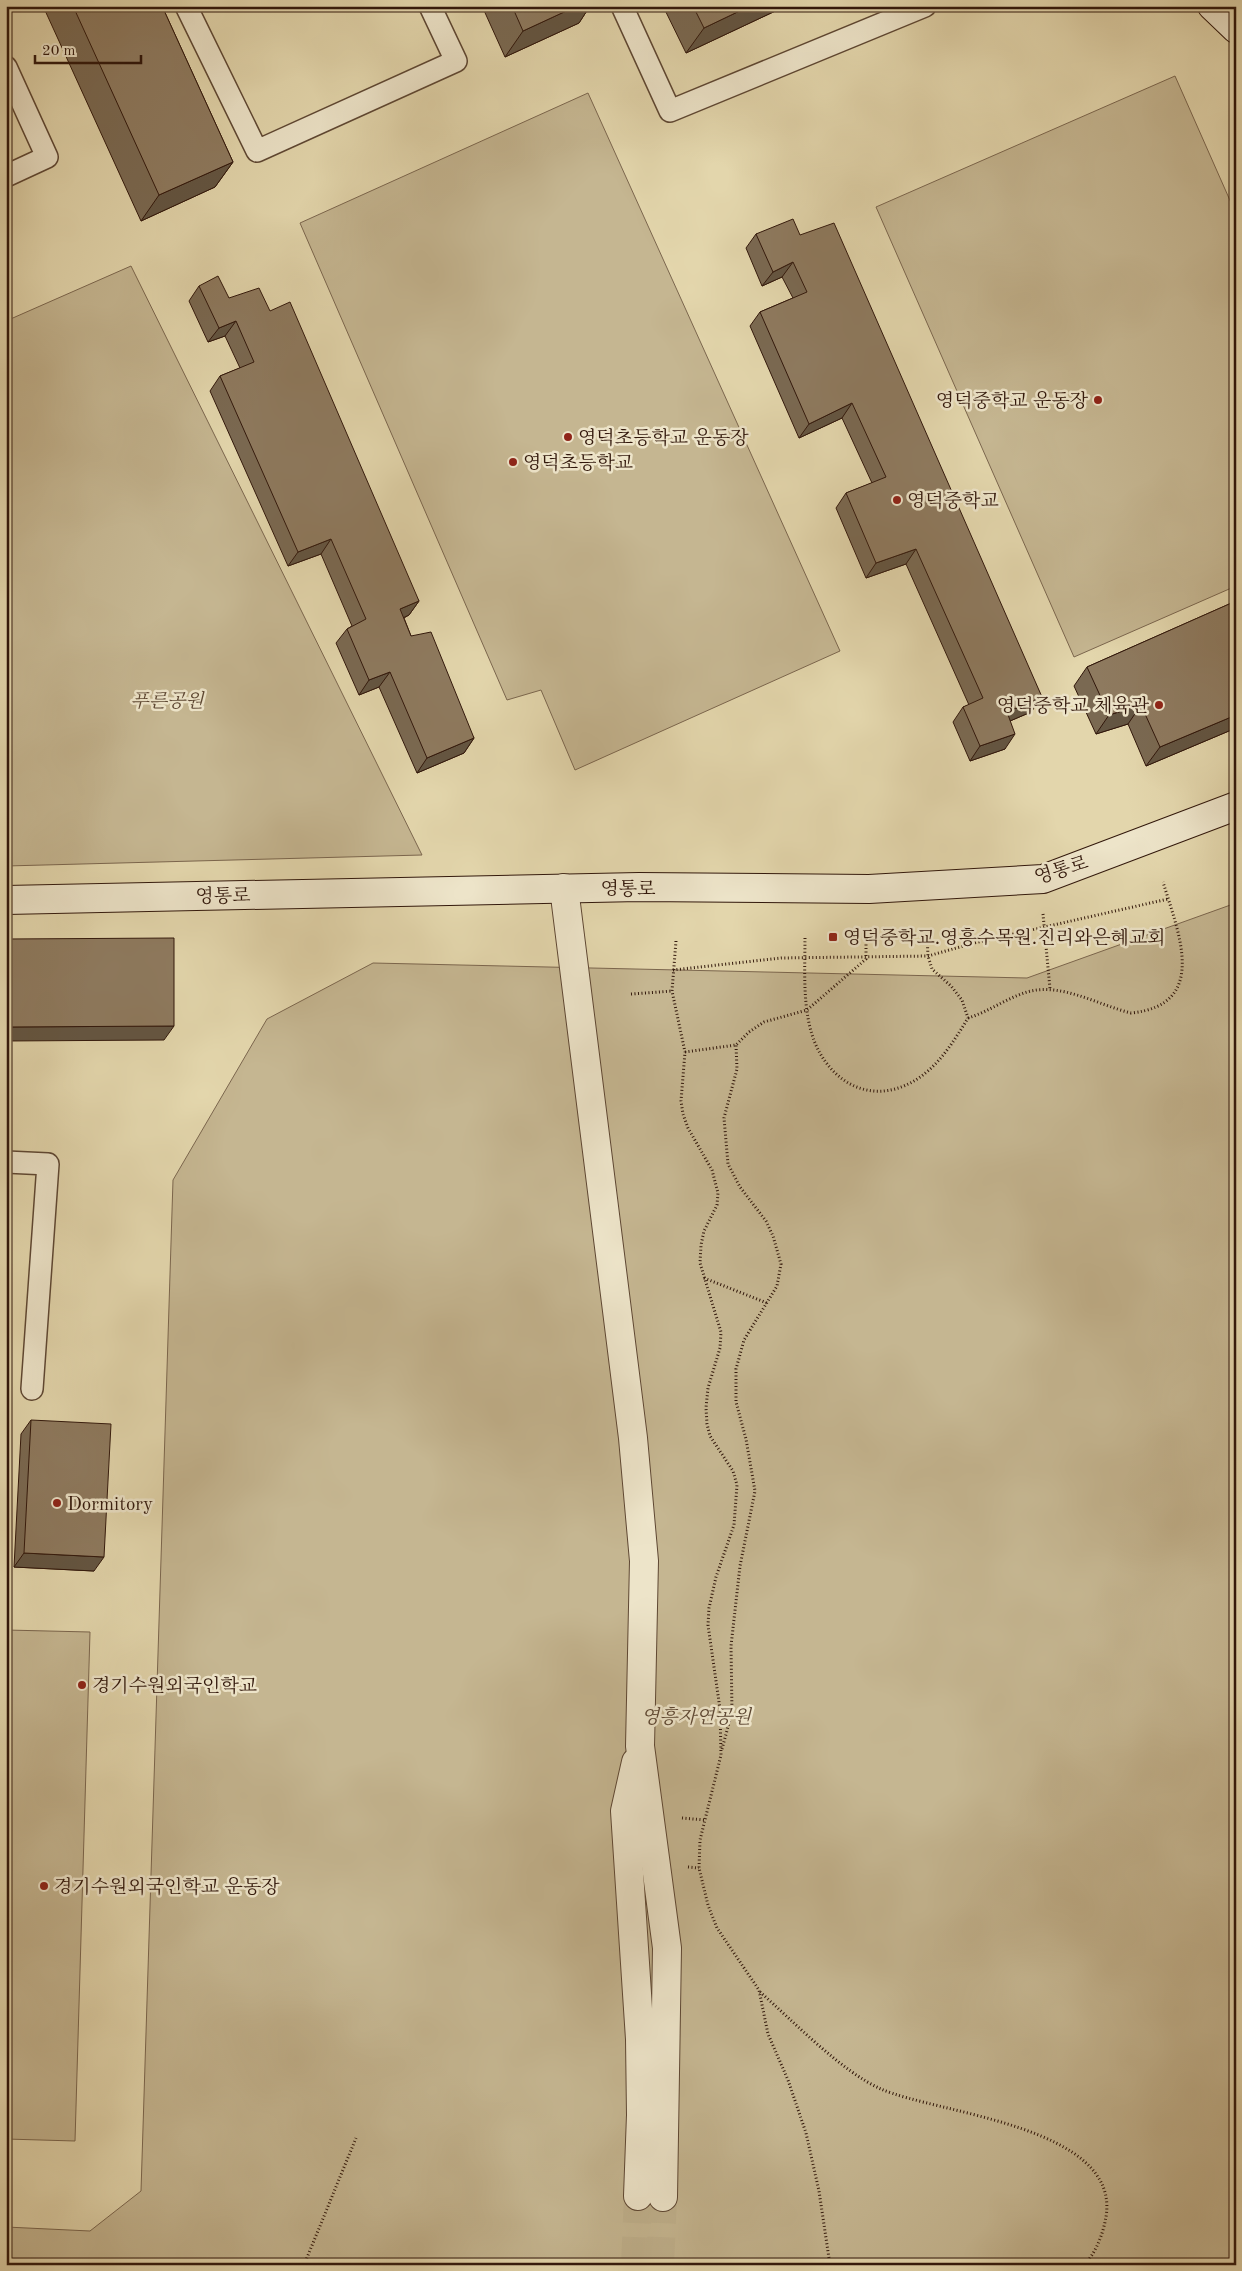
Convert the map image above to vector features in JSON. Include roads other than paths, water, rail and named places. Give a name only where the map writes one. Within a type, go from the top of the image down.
[{"type":"street","points":[[1212,6],[1236,29]]},
{"type":"street","name":"영통로","points":[[6,900],[564,888],[869,889],[1043,879],[1236,806]]},
{"type":"street","points":[[564,888],[634,1448],[644,1561],[640,1746],[667,1948],[651,2196]]},
{"type":"lane","points":[[186,6],[257,151],[456,61],[430,6]]},
{"type":"lane","points":[[622,6],[670,110],[926,6]]},
{"type":"lane","points":[[6,67],[47,157],[6,176]]},
{"type":"lane","points":[[6,1162],[48,1164],[32,1389]]},
{"type":"tunnel","points":[[635,2265],[638,2196]]},
{"type":"tunnel","points":[[660,2265],[663,2197]]},
{"type":"place","name":"영덕중학교 운동장","points":[[1098,400]]},
{"type":"place","name":"영덕초등학교 운동장","points":[[568,437]]},
{"type":"place","name":"영덕초등학교","points":[[513,462]]},
{"type":"place","name":"영덕중학교","points":[[897,500]]},
{"type":"place","name":"영덕중학교 체육관","points":[[1159,705]]},
{"type":"place","name":"영덕중학교.영흥수목원.진리와은혜교회","points":[[833,937]]},
{"type":"place","name":"Dormitory","points":[[57,1503]]},
{"type":"place","name":"경기수원외국인학교","points":[[82,1685]]},
{"type":"place","name":"경기수원외국인학교 운동장","points":[[44,1886]]},
{"type":"park label","name":"푸른공원","points":[[167,700]]},
{"type":"park label","name":"영흥자연공원","points":[[696,1716]]}]
